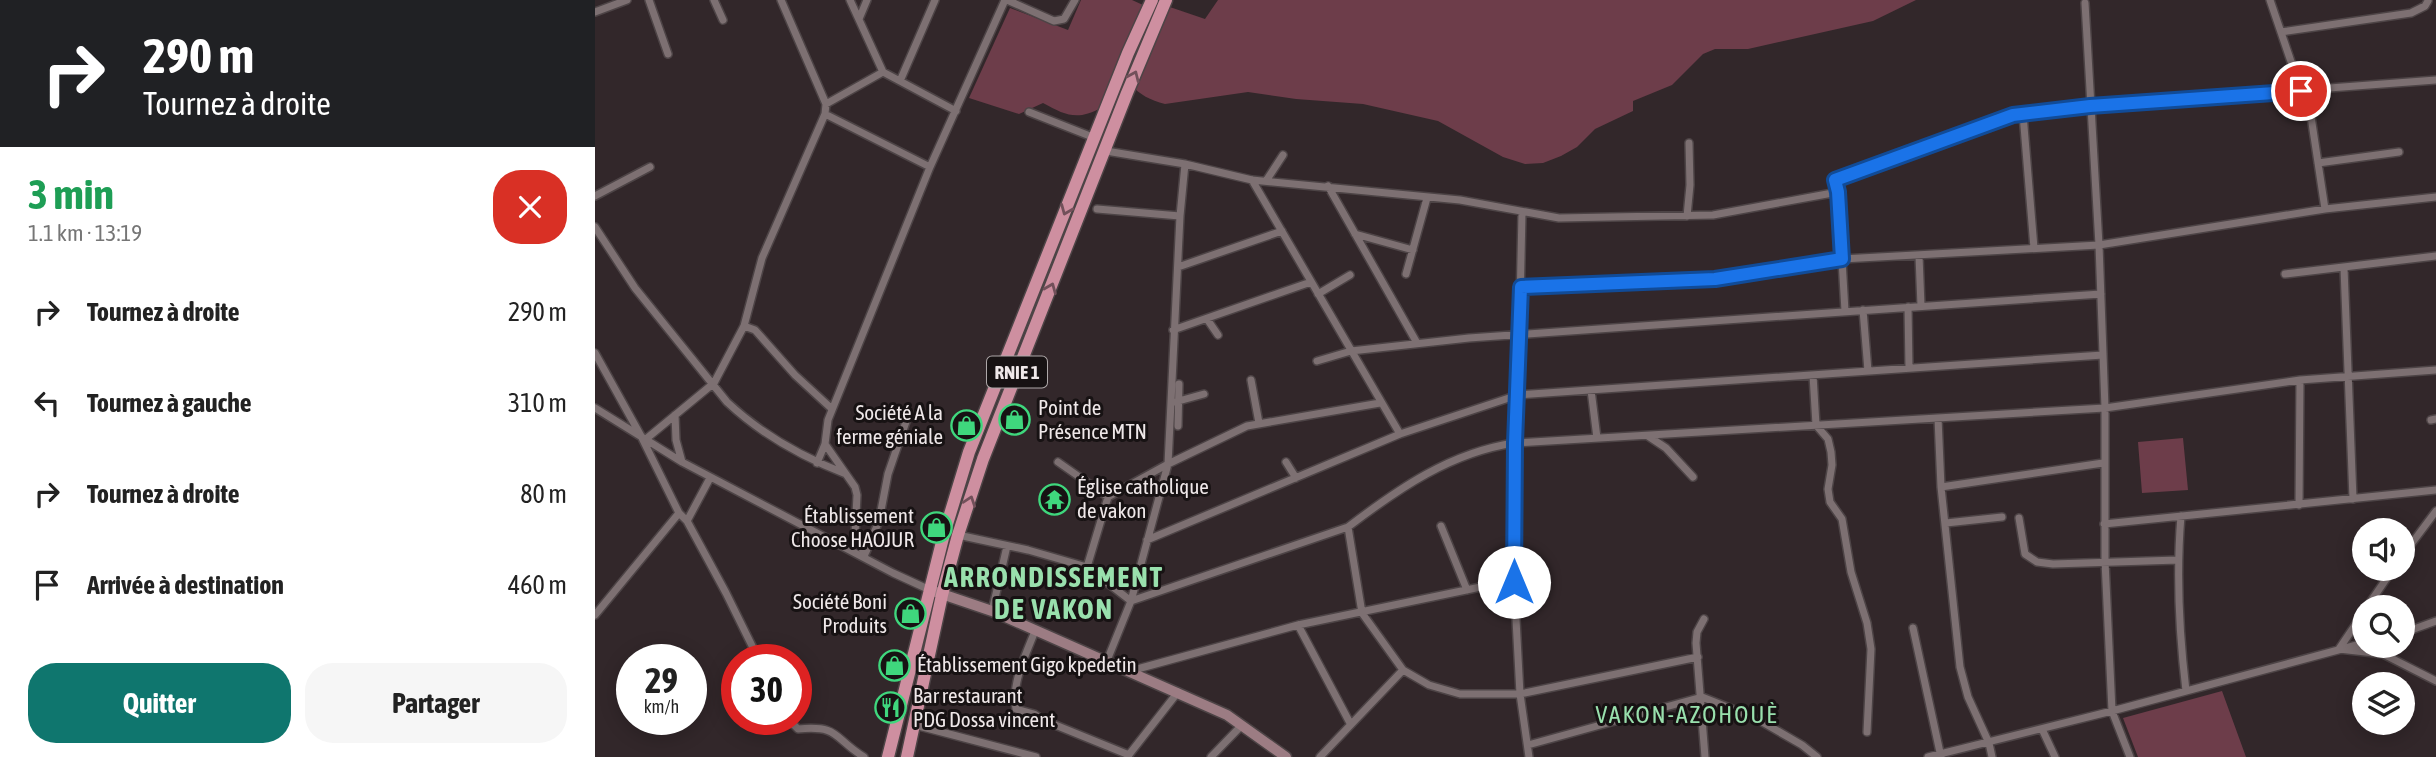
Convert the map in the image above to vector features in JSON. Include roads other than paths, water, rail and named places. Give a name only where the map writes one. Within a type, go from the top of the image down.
[{"type":"highway","name":"RNIE 1","points":[[907,757],[915,725],[951,509],[979,423],[1152,0]]},
{"type":"highway","name":"RNIE 1","points":[[888,757],[936,593],[990,439],[1127,93],[1167,0]]},
{"type":"main road","points":[[936,593],[992,611],[1126,672],[1178,692],[1242,724],[1286,757]]},
{"type":"street","points":[[595,12],[627,0]]},
{"type":"street","points":[[649,0],[669,54]]},
{"type":"street","points":[[714,0],[723,20]]},
{"type":"street","points":[[644,437],[714,383],[744,326],[762,258],[825,114],[826,104],[781,0]]},
{"type":"street","points":[[850,0],[883,72],[956,111]]},
{"type":"street","points":[[859,19],[867,0]]},
{"type":"street","points":[[900,81],[935,0]]},
{"type":"street","points":[[817,463],[825,444],[832,409],[930,167],[1006,0],[1054,21],[1064,19],[1075,0]]},
{"type":"street","points":[[2270,0],[2304,91],[2325,209]]},
{"type":"street","points":[[2280,32],[2411,13],[2425,6],[2428,1]]},
{"type":"street","points":[[2085,3],[2101,294],[2105,408],[2104,524],[2112,711],[2130,757]]},
{"type":"street","points":[[826,104],[883,72]]},
{"type":"street","points":[[1845,311],[1835,180],[2013,115],[2090,106],[2436,80]]},
{"type":"street","points":[[1029,112],[1095,138]]},
{"type":"street","points":[[825,114],[930,167]]},
{"type":"street","points":[[2023,114],[2034,248]]},
{"type":"street","points":[[1687,216],[1690,185],[1689,143]]},
{"type":"street","points":[[1106,151],[1185,164],[1252,180],[1460,200],[1559,219],[1713,215],[1838,192]]},
{"type":"street","points":[[2318,163],[2399,152]]},
{"type":"street","points":[[1266,181],[1283,155]]},
{"type":"street","points":[[1178,426],[1174,330],[1185,164]]},
{"type":"street","points":[[595,196],[650,167]]},
{"type":"street","points":[[1252,180],[1400,434]]},
{"type":"street","points":[[1328,186],[1417,343]]},
{"type":"street","points":[[1521,287],[1715,279],[1842,259],[2099,245],[2325,209],[2436,197]]},
{"type":"street","points":[[1406,274],[1427,198]]},
{"type":"street","points":[[1097,209],[1180,216]]},
{"type":"street","points":[[1522,213],[1514,567],[1520,694],[1529,757]]},
{"type":"street","points":[[595,227],[635,288],[727,402],[786,446],[817,463],[846,474]]},
{"type":"street","points":[[1178,267],[1282,231]]},
{"type":"street","points":[[1355,234],[1413,250]]},
{"type":"street","points":[[1919,256],[1921,306]]},
{"type":"street","points":[[2285,274],[2436,256]]},
{"type":"street","points":[[2344,268],[2353,499]]},
{"type":"street","points":[[1318,294],[1350,275]]},
{"type":"street","points":[[1174,330],[1311,282]]},
{"type":"street","points":[[1317,361],[1352,351],[1520,334],[2101,294]]},
{"type":"street","points":[[1908,307],[1909,368]]},
{"type":"street","points":[[1863,310],[1868,371]]},
{"type":"street","points":[[1207,319],[1217,335]]},
{"type":"street","points":[[744,326],[755,330],[795,375],[832,409]]},
{"type":"street","points":[[595,353],[644,437],[679,513],[687,521],[751,644]]},
{"type":"street","points":[[1147,540],[1400,434],[1518,395],[2103,355]]},
{"type":"street","points":[[1131,601],[1348,527],[1425,475],[1460,456],[1487,447],[1515,443],[2105,408],[2300,380],[2436,370]]},
{"type":"street","points":[[1812,375],[1816,425],[1828,439],[1832,465],[1828,489],[1830,502],[1842,519],[1851,572],[1867,623],[1871,649],[1867,732]]},
{"type":"street","points":[[1251,380],[1259,424]]},
{"type":"street","points":[[2299,505],[2300,380]]},
{"type":"street","points":[[1106,663],[1131,601],[1168,464],[1179,384]]},
{"type":"street","points":[[1591,390],[1597,438]]},
{"type":"street","points":[[1175,402],[1204,394]]},
{"type":"street","points":[[1087,567],[1108,497],[1247,426],[1380,403]]},
{"type":"street","points":[[595,408],[710,478],[936,593]]},
{"type":"street","points":[[864,555],[879,521],[888,474],[909,413]]},
{"type":"street","points":[[675,415],[675,440],[682,462]]},
{"type":"street","points":[[1938,418],[1941,487],[1960,667],[1968,697],[1989,743],[1992,757]]},
{"type":"street","points":[[1647,435],[1666,448],[1688,475],[1693,477]]},
{"type":"street","points":[[825,444],[855,487],[855,535],[864,555]]},
{"type":"street","points":[[1058,462],[1108,497]]},
{"type":"street","points":[[1286,462],[1296,478]]},
{"type":"street","points":[[1941,487],[2103,463]]},
{"type":"street","points":[[687,521],[710,478]]},
{"type":"street","points":[[2104,524],[2436,490]]},
{"type":"street","points":[[2415,539],[2436,511]]},
{"type":"street","points":[[595,615],[679,513]]},
{"type":"street","points":[[2181,516],[2178,560],[2179,633],[2186,691]]},
{"type":"street","points":[[1946,523],[2002,517]]},
{"type":"street","points":[[2019,518],[2025,554],[2037,562],[2053,564],[2178,560]]},
{"type":"street","points":[[1441,526],[1467,590]]},
{"type":"street","points":[[1348,527],[1363,613],[1403,670],[1429,685],[1460,694],[1520,694],[1697,657]]},
{"type":"street","points":[[958,535],[1028,550],[1087,567],[1131,601]]},
{"type":"street","points":[[992,611],[1007,546]]},
{"type":"street","points":[[1126,672],[1298,625],[1495,584],[1514,567]]},
{"type":"street","points":[[1495,584],[1515,597]]},
{"type":"street","points":[[1703,619],[1697,632],[1697,657],[1706,757]]},
{"type":"street","points":[[2415,629],[2436,621]]},
{"type":"street","points":[[1298,625],[1350,723]]},
{"type":"street","points":[[1913,628],[1941,755]]},
{"type":"street","points":[[2339,649],[2352,630]]},
{"type":"street","points":[[1035,631],[1020,671],[1016,709],[1034,714],[1128,756],[1178,692]]},
{"type":"street","points":[[1928,757],[2112,711],[2352,646]]},
{"type":"street","points":[[2339,649],[2383,654],[2436,681]]},
{"type":"street","points":[[1320,757],[1403,670]]},
{"type":"street","points":[[1528,745],[1702,697],[1757,719],[1802,745],[1817,757]]},
{"type":"street","points":[[1211,757],[1242,724]]},
{"type":"street","points":[[915,725],[1036,757]]},
{"type":"street","points":[[812,727],[833,732],[864,757]]},
{"type":"street","points":[[2042,729],[2055,757]]},
{"type":"street","points":[[990,757],[993,746]]},
{"type":"place","name":"Point de Présence MTN","points":[[1015,420]]},
{"type":"place","name":"Société A la ferme géniale","points":[[966,425]]},
{"type":"place","name":"Église catholique de vakon","points":[[1054,499]]},
{"type":"place","name":"Établissement Choose HAOJUR","points":[[937,528]]},
{"type":"place","name":"Société Boni Produits","points":[[910,614]]},
{"type":"place","name":"Établissement Gigo kpedetin","points":[[894,665]]},
{"type":"place","name":"Bar restaurant PDG Dossa vincent","points":[[890,708]]},
{"type":"district","name":"ARRONDISSEMENT DE VAKON","points":[[1054,593]]},
{"type":"district","name":"VAKON-AZOHOUÈ","points":[[1687,715]]}]
